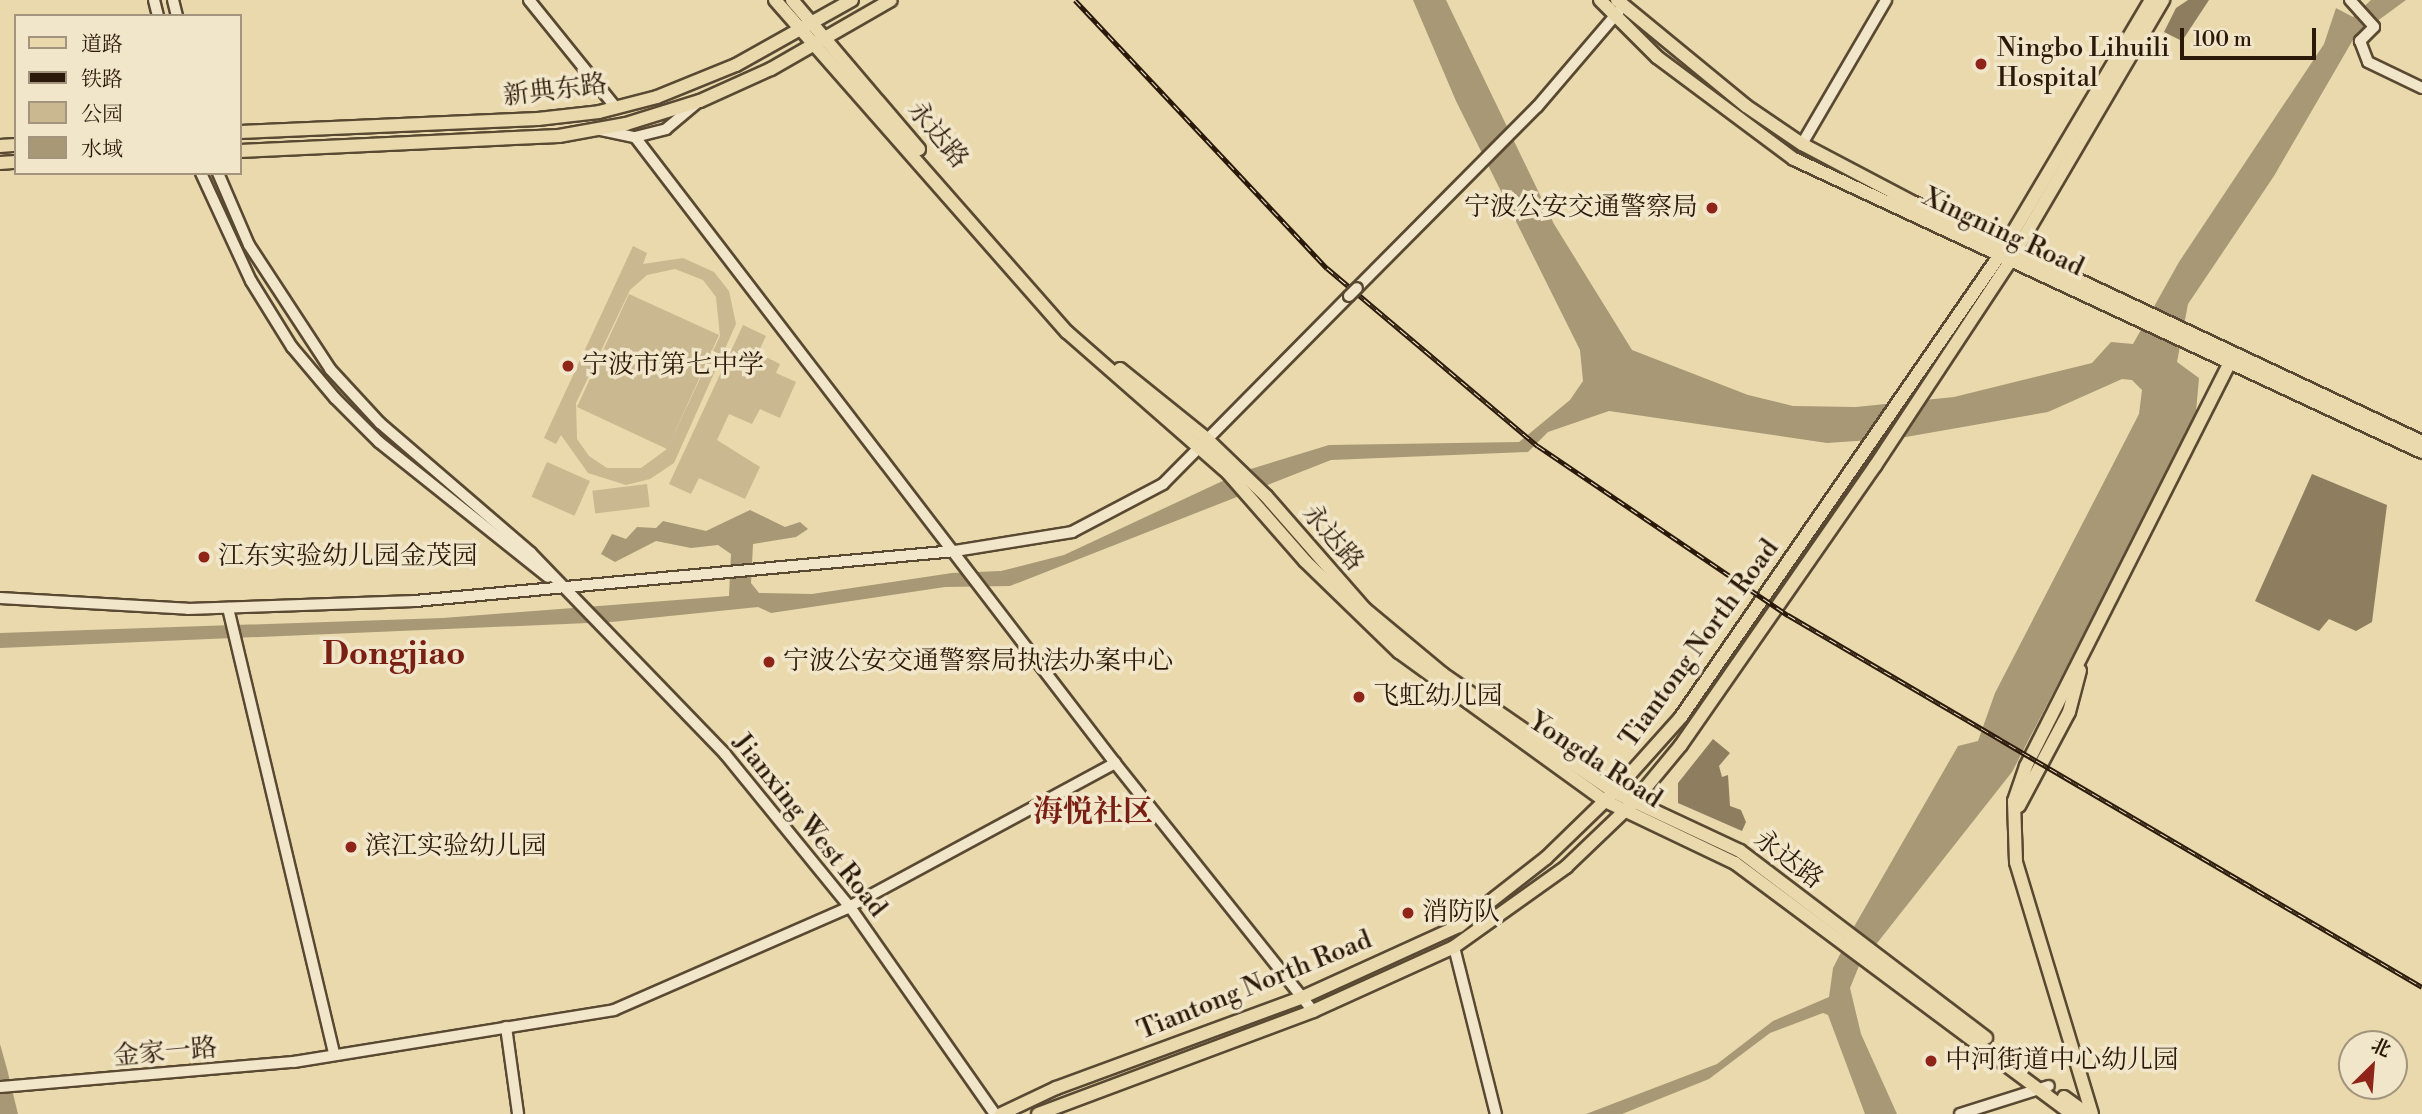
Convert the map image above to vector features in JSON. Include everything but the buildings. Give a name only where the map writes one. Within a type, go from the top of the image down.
[{"type":"main road","points":[[775,0],[808,28]]},
{"type":"main road","points":[[792,0],[808,28]]},
{"type":"main road","name":"新典东路","points":[[242,132],[538,120],[616,108],[725,70],[808,28],[852,0]]},
{"type":"main road","name":"新典东路","points":[[242,151],[398,146],[597,129],[700,101],[821,42],[891,0]]},
{"type":"main road","name":"Xingning Road","points":[[1600,0],[1618,8],[1802,144],[2007,254]]},
{"type":"main road","name":"Tiantong North Road","points":[[1038,1114],[1313,1010],[1454,947],[1566,867],[1633,803],[1681,745],[1875,466],[2007,254],[2151,0]]},
{"type":"main road","points":[[2007,254],[2163,0]]},
{"type":"main road","name":"Xingning Road","points":[[1618,8],[1657,57],[1794,159],[2422,442]]},
{"type":"main road","name":"永达路","points":[[808,28],[1072,325],[1204,443],[1385,626],[1471,694],[1610,797],[1633,803],[1740,850],[1832,929],[2044,1087]]},
{"type":"main road","name":"Tiantong North Road","points":[[1000,1114],[1056,1088],[1303,997],[1459,926],[1546,858],[1610,797],[1681,717],[1903,393],[2007,254]]},
{"type":"main road","points":[[2089,1114],[2016,862],[2014,823],[2027,786],[2069,712],[2085,653],[2232,358]]},
{"type":"main road","name":"Xingning Road","points":[[2232,358],[2422,452]]},
{"type":"main road","name":"Yongda Road","points":[[1610,797],[1623,812],[1735,863],[1832,929]]},
{"type":"main road","points":[[2044,1087],[2089,1114]]},
{"type":"main road","points":[[2044,1087],[2072,1114]]},
{"type":"street","points":[[529,0],[616,108]]},
{"type":"street","points":[[1802,144],[1886,0]]},
{"type":"street","points":[[2350,0],[2374,27],[2360,41],[2368,62],[2422,88]]},
{"type":"street","points":[[0,598],[228,611],[427,600],[566,591],[955,551],[1072,532],[1163,484],[1516,128],[1618,8]]},
{"type":"street","points":[[597,129],[635,137],[666,129],[700,101]]},
{"type":"street","points":[[635,137],[962,560],[1115,763],[1313,1010]]},
{"type":"street","name":"Jianxing West Road","points":[[202,175],[251,281],[292,346],[335,398],[379,442],[566,591]]},
{"type":"street","name":"Jianxing West Road","points":[[219,175],[250,245],[330,369],[380,423],[605,629],[725,754],[850,907],[995,1114]]},
{"type":"street","points":[[228,611],[334,1054]]},
{"type":"street","name":"金家一路","points":[[0,1087],[294,1062],[614,1010],[850,907],[1115,763]]},
{"type":"street","points":[[1454,947],[1496,1112]]},
{"type":"street","points":[[506,1027],[518,1114]]},
{"type":"street","points":[[1960,1114],[2044,1087]]},
{"type":"green space","points":[[633,246],[647,253],[643,264],[683,258],[714,272],[729,291],[736,324],[674,463],[650,479],[626,485],[588,473],[561,435],[556,444],[544,438]],"holes":[[[675,269],[703,280],[716,297],[720,336],[668,447],[719,335],[629,294],[577,407],[667,449],[641,468],[607,468],[589,456],[577,439],[576,403],[630,290],[647,275]]]},
{"type":"green space","points":[[743,325],[766,336],[758,353],[780,364],[776,373],[796,382],[780,418],[760,409],[752,424],[729,414],[717,440],[760,467],[745,499],[699,478],[691,494],[669,484]]},
{"type":"green space","points":[[547,462],[590,481],[574,516],[532,497]]},
{"type":"green space","points":[[647,484],[650,507],[595,514],[592,491]]},
{"type":"water","points":[[1413,0],[1446,0],[1554,224],[1632,350],[1748,395],[1793,406],[1856,407],[1954,397],[2092,363],[2111,342],[2133,344],[2179,262],[2324,44],[2336,8],[2353,17],[2371,0],[2406,0],[2354,38],[2274,176],[2188,304],[2177,362],[2199,378],[2196,412],[2179,450],[2012,772],[1859,966],[1850,988],[1861,1034],[1897,1114],[1865,1114],[1828,1015],[1823,1013],[1770,1033],[1709,1079],[1622,1114],[1586,1114],[1717,1064],[1773,1021],[1829,997],[1833,968],[1855,925],[1958,746],[1978,741],[1995,693],[2139,414],[2142,390],[2132,380],[2122,379],[2048,412],[1900,438],[1827,443],[1609,411],[1548,432],[1528,452],[1331,460],[1010,586],[945,587],[771,613],[758,607],[611,622],[0,648],[0,633],[443,618],[729,596],[731,554],[718,545],[691,548],[656,541],[615,562],[601,554],[612,534],[626,539],[637,527],[656,528],[663,521],[706,531],[750,510],[785,527],[800,522],[808,529],[796,537],[753,544],[751,583],[759,593],[812,594],[952,573],[1001,571],[1064,555],[1244,471],[1329,445],[1519,442],[1570,400],[1583,381],[1580,350],[1456,101]]},
{"type":"water","points":[[0,1044],[7,1069],[18,1114],[0,1114]]},
{"type":"railway","points":[[1075,0],[1327,268],[1538,446],[1788,615],[2422,987]]},
{"type":"place","name":"Ningbo Lihuili Hospital","points":[[1981,64]]},
{"type":"place","name":"宁波公安交通警察局","points":[[1712,208]]},
{"type":"place","name":"宁波市第七中学","points":[[568,366]]},
{"type":"place","name":"江东实验幼儿园金茂园","points":[[204,557]]},
{"type":"place","name":"宁波公安交通警察局执法办案中心","points":[[769,662]]},
{"type":"place","name":"飞虹幼儿园","points":[[1359,697]]},
{"type":"place","name":"滨江实验幼儿园","points":[[351,847]]},
{"type":"place","name":"消防队","points":[[1408,913]]},
{"type":"place","name":"中河街道中心幼儿园","points":[[1931,1061]]},
{"type":"district","name":"Dongjiao","points":[[394,655]]},
{"type":"district","name":"海悦社区","points":[[1093,812]]}]
